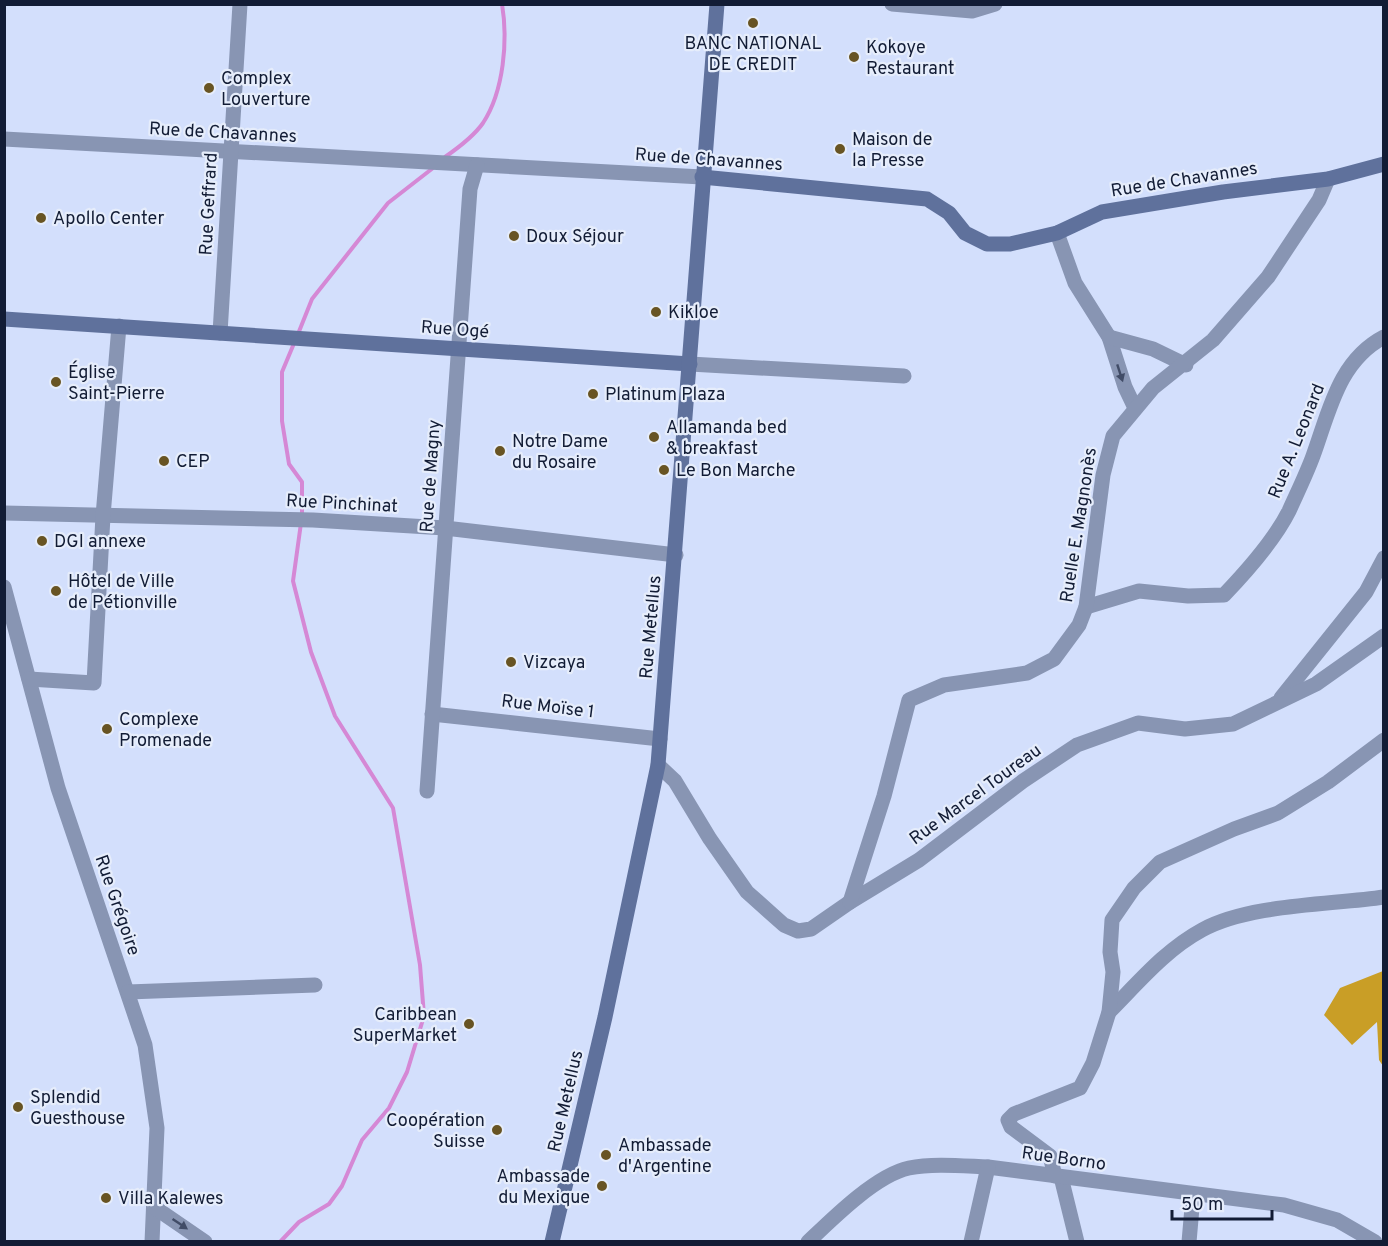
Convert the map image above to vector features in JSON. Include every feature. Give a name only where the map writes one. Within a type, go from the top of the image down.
[{"type":"street","name":"Rue Geffrard","points":[[220,333],[240,4]]},
{"type":"street","name":"Rue Metellus","points":[[552,1242],[607,1006],[658,765],[717,4]]},
{"type":"street","points":[[892,4],[972,11],[994,5]]},
{"type":"street","name":"Rue de Chavannes","points":[[4,139],[702,177],[875,192],[927,199],[949,213],[965,233],[987,244],[1010,244],[1058,234],[1102,212],[1223,192],[1328,179],[1383,164]]},
{"type":"street","name":"Rue de Magny","points":[[427,791],[470,189],[477,165]]},
{"type":"street","name":"Ruelle E. Magnonès","points":[[850,902],[884,796],[909,700],[944,685],[1027,673],[1054,659],[1079,625],[1086,607],[1103,475],[1113,436],[1154,388],[1186,365],[1213,340],[1268,278],[1319,200],[1328,179]]},
{"type":"street","points":[[1058,234],[1075,283],[1109,336],[1125,387],[1135,408]]},
{"type":"street","name":"Rue Ogé","points":[[4,319],[275,338],[904,376]]},
{"type":"street","points":[[29,679],[94,683],[103,516],[118,326]]},
{"type":"street","points":[[1109,336],[1154,349],[1186,365]]},
{"type":"street","name":"Rue A. Leonard","points":[[1086,607],[1139,591],[1188,596],[1224,595],[1245,573],[1287,514],[1312,458],[1335,391],[1344,375],[1349,367],[1383,337]]},
{"type":"street","name":"Rue Pinchinat","points":[[4,513],[286,519],[445,528],[676,555]]},
{"type":"street","points":[[1277,703],[1366,592],[1383,558]]},
{"type":"street","name":"Rue Grégoire","points":[[4,587],[11,636],[29,679],[62,798],[145,1045],[157,1128],[152,1242]]},
{"type":"street","name":"Rue Marcel Toureau","points":[[658,765],[675,781],[710,839],[747,892],[784,925],[798,931],[811,929],[919,860],[1077,745],[1138,723],[1185,729],[1233,724],[1316,684],[1383,636]]},
{"type":"street","name":"Rue Moïse 1","points":[[432,714],[660,739]]},
{"type":"street","points":[[1077,1242],[1050,1156],[1011,1127],[1008,1120],[1014,1114],[1080,1088],[1093,1063],[1109,1012],[1113,972],[1110,952],[1112,920],[1134,888],[1160,862],[1234,828],[1278,813],[1328,782],[1383,740]]},
{"type":"street","points":[[1109,1012],[1164,956],[1203,929],[1246,915],[1293,907],[1383,897]]},
{"type":"street","points":[[128,992],[315,985]]},
{"type":"street","points":[[971,1242],[988,1167]]},
{"type":"street","name":"Rue Borno","points":[[808,1242],[869,1188],[908,1168],[988,1167],[1193,1196],[1284,1206],[1337,1220],[1375,1242]]},
{"type":"street","points":[[1189,1242],[1193,1196]]},
{"type":"street","points":[[154,1207],[205,1242]]},
{"type":"shaded area","points":[[1383,971],[1383,1066],[1379,1060],[1377,1022],[1352,1045],[1324,1015],[1340,988]]},
{"type":"waterway","points":[[445,157],[466,142],[479,128],[496,96],[503,65],[505,33],[502,4]]},
{"type":"waterway","points":[[298,334],[312,299],[388,203],[433,168]]},
{"type":"waterway","points":[[295,341],[282,372],[282,421],[289,464],[302,482],[302,516]]},
{"type":"waterway","points":[[280,1242],[299,1222],[329,1204],[342,1186],[362,1140],[389,1108],[407,1072],[424,1016],[420,965],[393,808],[335,716],[311,652],[293,581],[301,523]]},
{"type":"place","name":"BANC NATIONAL DE CREDIT","points":[[753,23]]},
{"type":"place","name":"Kokoye Restaurant","points":[[854,57]]},
{"type":"place","name":"Complex Louverture","points":[[209,88]]},
{"type":"place","name":"Maison de la Presse","points":[[840,149]]},
{"type":"place","name":"Apollo Center","points":[[41,218]]},
{"type":"place","name":"Doux Séjour","points":[[514,236]]},
{"type":"place","name":"Kikloe","points":[[656,312]]},
{"type":"place","name":"Église Saint-Pierre","points":[[56,382]]},
{"type":"place","name":"Platinum Plaza","points":[[593,394]]},
{"type":"place","name":"Allamanda bed & breakfast","points":[[654,437]]},
{"type":"place","name":"Notre Dame du Rosaire","points":[[500,451]]},
{"type":"place","name":"CEP","points":[[164,461]]},
{"type":"place","name":"Le Bon Marche","points":[[664,470]]},
{"type":"place","name":"DGI annexe","points":[[42,541]]},
{"type":"place","name":"Hôtel de Ville de Pétionville","points":[[56,591]]},
{"type":"place","name":"Vizcaya","points":[[511,662]]},
{"type":"place","name":"Complexe Promenade","points":[[107,729]]},
{"type":"place","name":"Caribbean SuperMarket","points":[[469,1024]]},
{"type":"place","name":"Splendid Guesthouse","points":[[18,1107]]},
{"type":"place","name":"Coopération Suisse","points":[[497,1130]]},
{"type":"place","name":"Ambassade d'Argentine","points":[[606,1155]]},
{"type":"place","name":"Ambassade du Mexique","points":[[602,1186]]},
{"type":"place","name":"Villa Kalewes","points":[[106,1198]]}]
